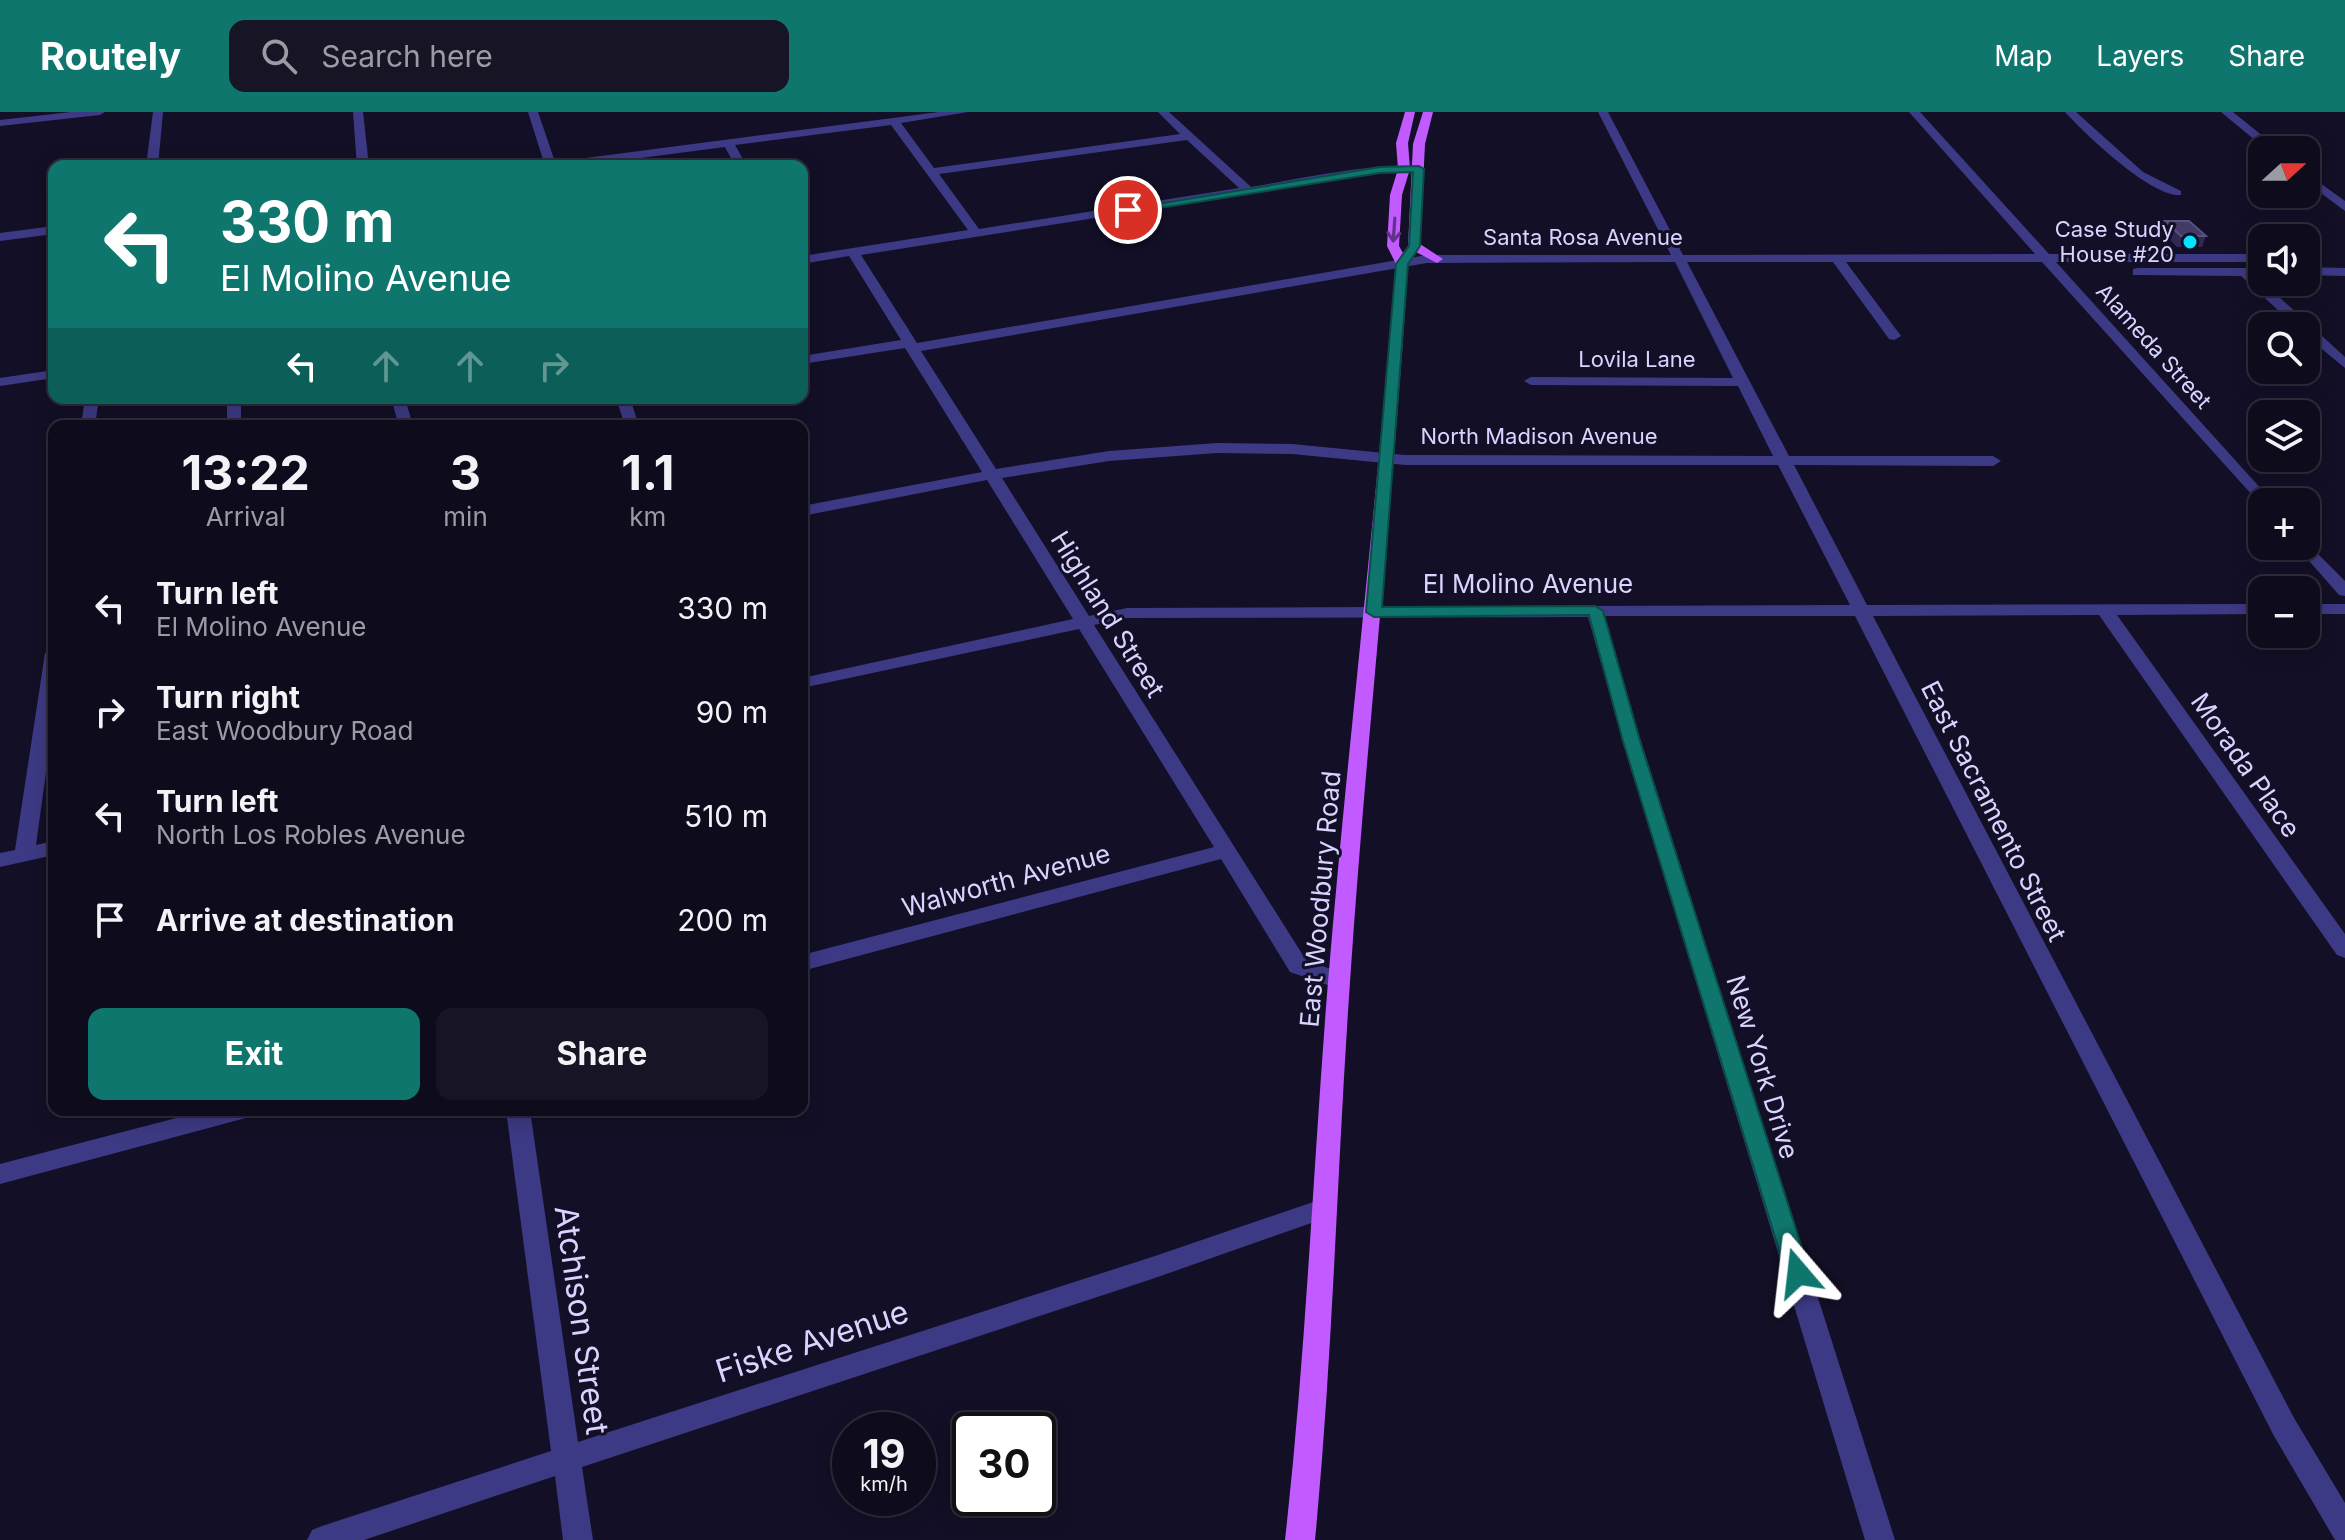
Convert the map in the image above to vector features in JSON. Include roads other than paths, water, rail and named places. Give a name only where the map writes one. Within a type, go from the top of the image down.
[{"type":"main road","name":"East Woodbury Road","points":[[1408,255],[1393,246],[1396,195],[1404,169],[1404,130],[1410,112]]},
{"type":"main road","name":"East Woodbury Road","points":[[1300,1540],[1312,1426],[1339,981],[1408,255],[1421,131],[1428,112]]},
{"type":"main road","points":[[1404,130],[1421,131]]},
{"type":"main road","points":[[1408,255],[1437,259]]},
{"type":"street","points":[[0,123],[100,112]]},
{"type":"street","points":[[153,160],[158,112]]},
{"type":"street","points":[[358,112],[362,160]]},
{"type":"street","points":[[533,112],[550,160]]},
{"type":"street","points":[[598,160],[963,112]]},
{"type":"street","points":[[1163,112],[1249,191]]},
{"type":"street","name":"East Sacramento Street","points":[[1603,112],[2284,1427],[2345,1530]]},
{"type":"street","name":"Alameda Street","points":[[1914,112],[2252,488]]},
{"type":"street","points":[[2070,112],[2139,174],[2177,193]]},
{"type":"street","points":[[2226,112],[2256,136]]},
{"type":"street","points":[[894,121],[976,233]]},
{"type":"street","points":[[931,172],[1188,136]]},
{"type":"street","points":[[728,143],[738,160]]},
{"type":"street","points":[[808,259],[1341,177],[1419,169]]},
{"type":"street","points":[[1341,177],[1378,179],[1388,183],[1396,195]]},
{"type":"street","points":[[2320,187],[2345,207]]},
{"type":"street","points":[[0,237],[48,231]]},
{"type":"street","name":"Highland Street","points":[[853,252],[1298,966],[1339,981]]},
{"type":"street","name":"Santa Rosa Avenue","points":[[808,359],[910,345],[1408,255],[1437,259],[2248,258]]},
{"type":"street","points":[[1836,258],[1894,336]]},
{"type":"street","points":[[2320,258],[2345,258]]},
{"type":"street","points":[[2320,271],[2345,272]]},
{"type":"street","points":[[2058,273],[2248,273]]},
{"type":"street","points":[[2245,273],[2288,312]]},
{"type":"street","points":[[2320,341],[2345,364]]},
{"type":"street","points":[[0,382],[48,375]]},
{"type":"street","name":"Lovila Lane","points":[[1531,381],[1742,382]]},
{"type":"street","name":"North Madison Avenue","points":[[808,510],[992,474],[1109,456],[1217,448],[1292,449],[1405,460],[1993,461]]},
{"type":"street","points":[[2317,560],[2345,591]]},
{"type":"street","name":"Morada Place","points":[[2104,609],[2345,950]]},
{"type":"street","name":"El Molino Avenue","points":[[808,682],[1127,613],[2248,609]]},
{"type":"street","points":[[2320,609],[2345,609]]},
{"type":"street","name":"New York Drive","points":[[1595,611],[1632,741],[1880,1540]]},
{"type":"street","points":[[24,855],[48,694]]},
{"type":"street","points":[[0,860],[48,849]]},
{"type":"street","name":"Walworth Avenue","points":[[808,961],[1224,851]]},
{"type":"street","points":[[0,1174],[219,1116]]},
{"type":"street","name":"Atchison Street","points":[[519,1116],[578,1540]]},
{"type":"street","name":"Fiske Avenue","points":[[322,1540],[1152,1268],[1325,1208]]},
{"type":"place","name":"Case Study House #20","points":[[2190,242]]}]
